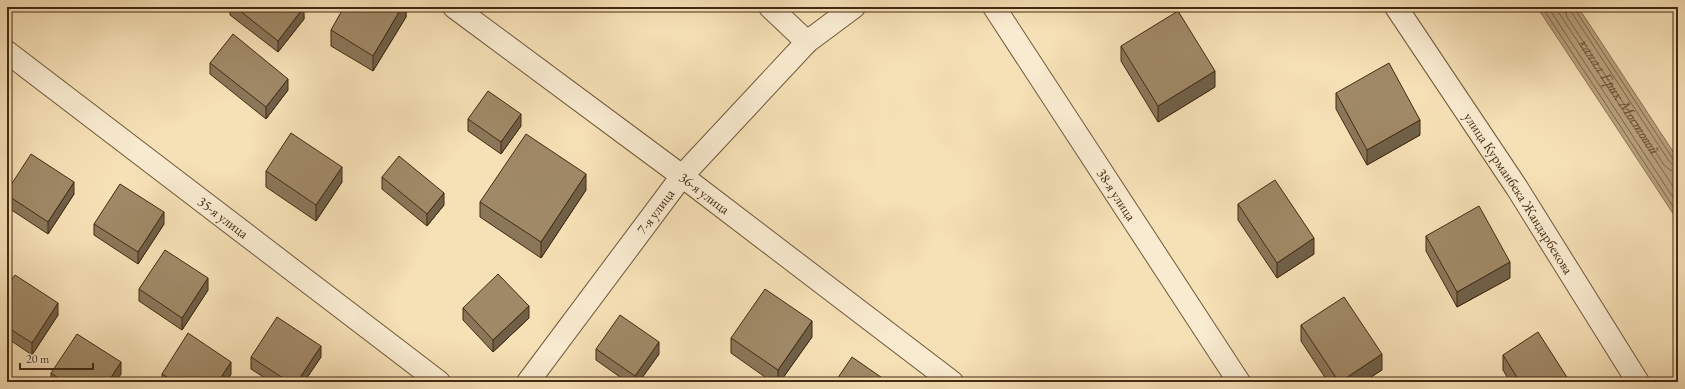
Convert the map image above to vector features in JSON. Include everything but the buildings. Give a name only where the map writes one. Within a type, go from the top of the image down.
[{"type":"street","name":"36-я улица","points":[[454,7],[682,176],[952,382]]},
{"type":"street","points":[[770,7],[807,42]]},
{"type":"street","name":"7-я улица","points":[[528,382],[682,176],[807,42],[854,7]]},
{"type":"street","name":"38-я улица","points":[[994,7],[1240,382]]},
{"type":"street","name":"улица Курманбека Жандарбекова","points":[[1396,7],[1517,188],[1638,382]]},
{"type":"street","name":"35-я улица","points":[[7,52],[439,382]]},
{"type":"water","name":"канал Ерик Мостовой","points":[[1537,7],[1578,7],[1678,159],[1678,221]]}]
